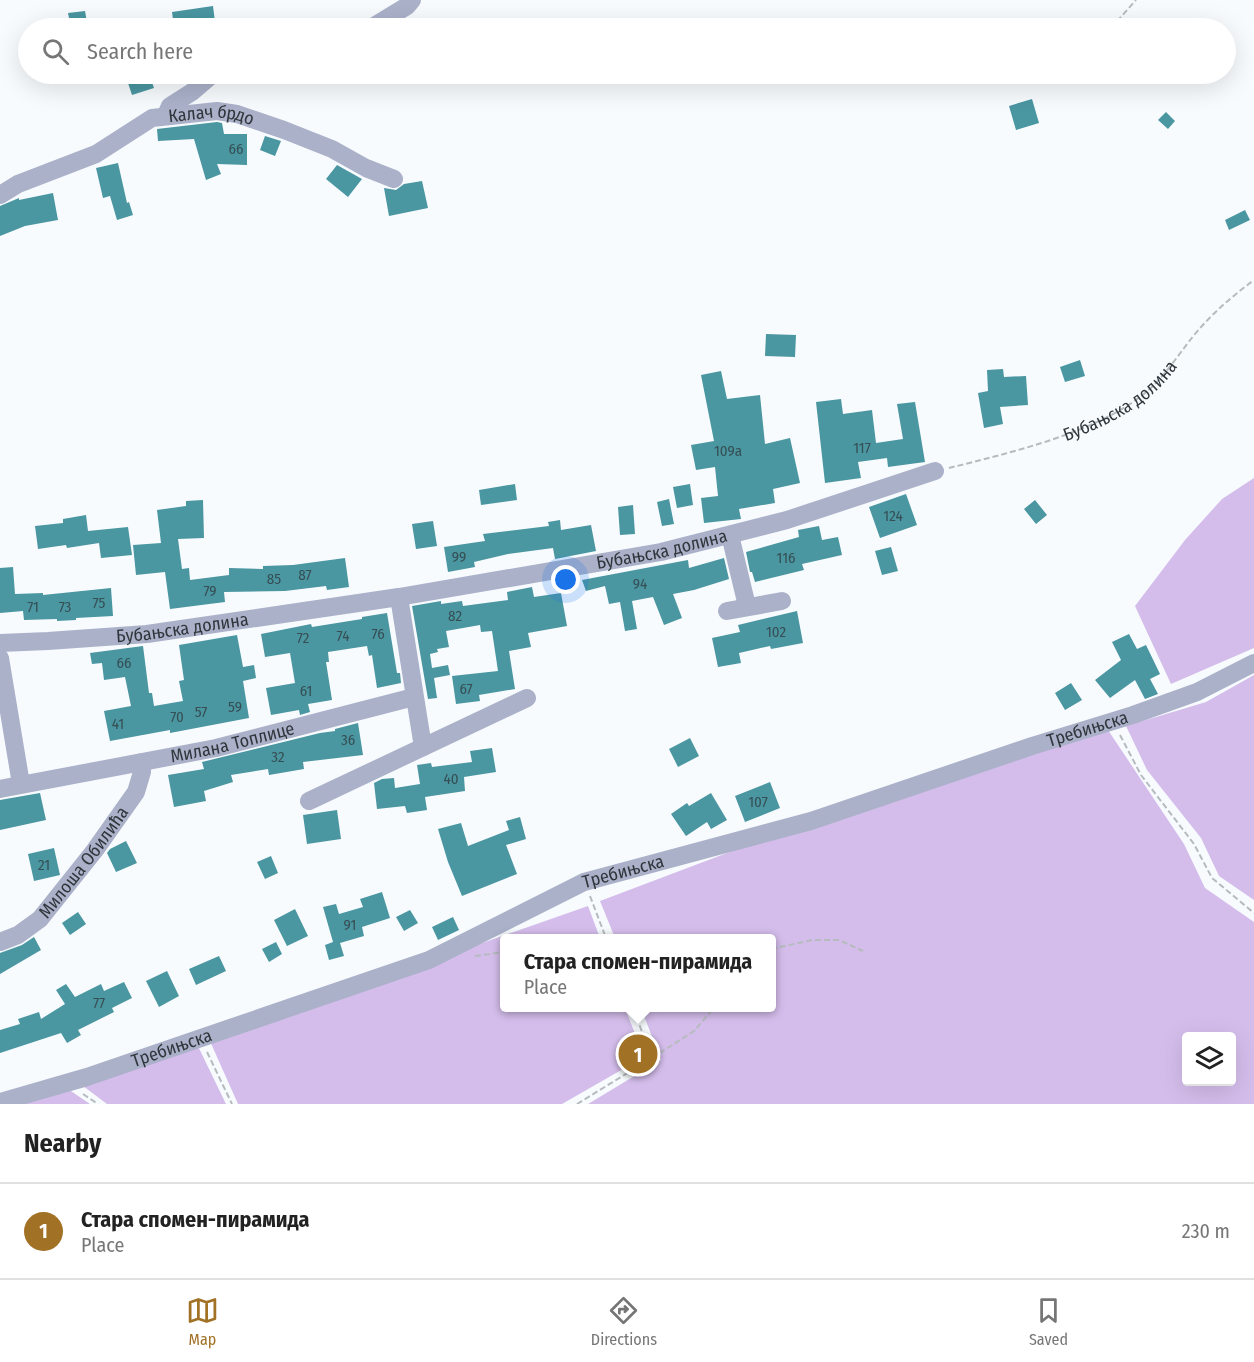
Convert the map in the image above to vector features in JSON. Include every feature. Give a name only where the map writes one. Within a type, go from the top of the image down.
[{"type":"street","points":[[386,18],[412,0]]},
{"type":"street","points":[[166,115],[170,106],[201,84]]},
{"type":"street","name":"Калач брдо","points":[[0,195],[18,184],[96,154],[143,122],[166,115],[217,111],[237,114],[266,123],[332,149],[366,168],[394,179]]},
{"type":"street","name":"Бубањска долина","points":[[0,643],[147,634],[399,597],[661,552],[821,509],[935,471]]},
{"type":"street","points":[[730,535],[747,606]]},
{"type":"street","points":[[399,597],[423,747]]},
{"type":"street","points":[[727,611],[782,601]]},
{"type":"street","points":[[0,658],[21,784]]},
{"type":"street","name":"Требињска","points":[[0,1102],[87,1077],[429,960],[584,882],[811,820],[1197,692],[1254,663]]},
{"type":"street","name":"Милана Топлице","points":[[0,789],[216,748],[414,697]]},
{"type":"street","points":[[309,801],[527,698]]},
{"type":"street","name":"Милоша Обилића","points":[[0,942],[18,935],[40,920],[56,902],[136,792],[142,772],[142,762]]},
{"type":"path","points":[[1121,18],[1136,0]]},
{"type":"path","name":"Бубањска долина","points":[[935,471],[1024,449],[1094,423],[1125,408],[1153,386],[1206,321],[1254,280]]},
{"type":"path","points":[[1113,721],[1141,775],[1194,844],[1212,878],[1254,913]]},
{"type":"path","points":[[584,882],[604,934]]},
{"type":"path","points":[[776,948],[812,940],[839,940],[863,951]]},
{"type":"path","points":[[635,1012],[652,1058]]},
{"type":"path","points":[[577,1104],[694,1031],[711,1012]]},
{"type":"path","points":[[201,1038],[232,1104]]},
{"type":"shaded area","points":[[1254,478],[1254,648],[1171,684],[1135,606],[1185,540],[1222,499]]},
{"type":"shaded area","points":[[1254,675],[1254,900],[1219,876],[1201,838],[1147,770],[1126,726],[1206,702]]},
{"type":"shaded area","points":[[1108,730],[1184,844],[1205,888],[1254,922],[1254,1104],[588,1104],[661,1060],[643,1012],[776,1012],[776,934],[613,934],[600,901],[777,834]]},
{"type":"shaded area","points":[[588,906],[598,934],[508,934]]},
{"type":"shaded area","points":[[500,937],[500,1012],[627,1012],[644,1057],[562,1104],[238,1104],[209,1039]]},
{"type":"shaded area","points":[[196,1042],[226,1104],[107,1104],[75,1080]]},
{"type":"shaded area","points":[[62,1085],[90,1104],[0,1104]]},
{"type":"building","points":[[213,6],[214,18],[173,18],[172,12]]},
{"type":"building","points":[[85,11],[86,18],[69,18],[68,13]]},
{"type":"building","points":[[128,84],[153,84],[154,88],[132,95]]},
{"type":"building","points":[[1032,99],[1039,123],[1016,130],[1009,106]]},
{"type":"building","points":[[1166,112],[1175,121],[1168,129],[1158,120]]},
{"type":"building","points":[[222,123],[224,134],[247,134],[247,165],[217,164],[221,174],[206,180],[194,139],[158,141],[157,129]]},
{"type":"building","points":[[265,136],[281,141],[275,156],[260,150]]},
{"type":"building","points":[[118,163],[127,203],[129,202],[133,215],[117,220],[110,196],[103,198],[96,168]]},
{"type":"building","points":[[337,165],[362,179],[348,197],[326,179]]},
{"type":"building","points":[[422,181],[428,208],[389,216],[384,188],[396,190],[404,184]]},
{"type":"building","points":[[53,193],[58,220],[25,226],[0,236],[0,206],[19,198],[19,200]]},
{"type":"building","points":[[1245,210],[1250,220],[1229,230],[1225,220]]},
{"type":"building","points":[[766,334],[796,335],[795,357],[765,356]]},
{"type":"building","points":[[1080,360],[1085,376],[1065,382],[1060,367]]},
{"type":"building","points":[[1003,369],[1004,377],[1026,376],[1028,405],[1000,407],[1003,424],[984,428],[978,393],[988,391],[987,370]]},
{"type":"building","points":[[721,371],[727,399],[760,395],[765,444],[790,438],[800,483],[773,489],[775,503],[739,509],[741,519],[704,523],[701,498],[718,496],[715,467],[696,470],[691,445],[714,441],[701,375]]},
{"type":"building","points":[[841,399],[843,414],[872,410],[876,443],[903,439],[897,404],[915,402],[925,462],[888,467],[887,458],[858,462],[861,478],[825,483],[816,402]]},
{"type":"building","points":[[515,484],[517,500],[481,505],[479,490]]},
{"type":"building","points":[[690,484],[693,505],[677,508],[673,487]]},
{"type":"building","points":[[906,494],[917,525],[880,538],[869,507]]},
{"type":"building","points":[[669,499],[674,524],[662,526],[657,502]]},
{"type":"building","points":[[203,500],[204,538],[178,539],[182,569],[189,568],[190,580],[229,575],[229,568],[263,569],[263,566],[293,565],[345,558],[349,587],[327,590],[326,586],[285,591],[224,592],[225,602],[170,609],[165,572],[136,575],[133,545],[161,543],[157,510],[186,506],[186,501]]},
{"type":"building","points":[[1035,500],[1047,515],[1036,524],[1024,509]]},
{"type":"building","points":[[633,505],[635,534],[620,535],[618,507]]},
{"type":"building","points":[[86,515],[88,531],[128,527],[132,555],[101,558],[99,543],[67,548],[66,545],[38,549],[35,526],[63,523],[63,519]]},
{"type":"building","points":[[560,520],[561,530],[591,525],[596,551],[555,559],[553,548],[508,554],[474,562],[475,567],[448,572],[444,547],[485,541],[483,534],[549,526],[548,522]]},
{"type":"building","points":[[433,521],[437,546],[416,549],[412,524]]},
{"type":"building","points":[[819,526],[822,540],[838,537],[842,555],[802,564],[804,570],[755,582],[750,572],[746,552],[799,537],[798,530]]},
{"type":"building","points":[[891,547],[898,571],[882,575],[875,551]]},
{"type":"building","points":[[724,558],[729,579],[673,594],[682,618],[664,625],[653,597],[632,601],[637,629],[625,631],[620,602],[609,604],[605,586],[586,591],[582,580],[688,560],[689,568]]},
{"type":"building","points":[[13,567],[15,594],[43,593],[43,595],[111,588],[113,616],[57,621],[57,619],[24,620],[23,611],[0,613],[0,568]]},
{"type":"building","points":[[532,587],[534,597],[561,593],[567,626],[528,633],[531,647],[509,651],[515,689],[479,695],[480,701],[456,704],[452,676],[498,671],[492,631],[481,632],[480,625],[446,631],[449,647],[437,649],[438,652],[430,654],[432,668],[448,665],[450,675],[434,678],[437,698],[428,699],[412,606],[441,601],[441,604],[462,601],[463,606],[508,600],[507,592]]},
{"type":"building","points":[[797,611],[803,643],[771,649],[770,646],[739,653],[741,663],[718,667],[712,638],[740,632],[738,625]]},
{"type":"building","points":[[387,613],[397,673],[400,673],[401,683],[377,688],[372,655],[369,656],[367,646],[328,652],[329,662],[326,662],[332,700],[308,704],[310,712],[300,715],[299,710],[271,715],[266,688],[295,683],[290,653],[265,657],[261,634],[311,624],[312,627],[362,619],[362,617]]},
{"type":"building","points":[[1129,634],[1137,649],[1146,645],[1160,674],[1150,679],[1158,694],[1145,699],[1135,680],[1110,698],[1095,680],[1121,660],[1112,642]]},
{"type":"building","points":[[237,635],[243,667],[254,665],[256,678],[243,681],[249,718],[170,733],[170,730],[110,741],[104,711],[131,706],[125,677],[104,680],[102,663],[92,664],[90,653],[143,646],[149,693],[152,693],[154,706],[183,701],[179,681],[184,680],[179,645]]},
{"type":"building","points":[[1071,683],[1082,700],[1065,710],[1055,693]]},
{"type":"building","points":[[358,723],[363,755],[303,762],[304,769],[269,775],[268,769],[231,775],[233,782],[204,791],[206,801],[174,807],[168,775],[204,769],[202,762],[335,731],[335,729]]},
{"type":"building","points":[[690,738],[699,756],[678,767],[669,749]]},
{"type":"building","points":[[492,748],[496,772],[464,777],[465,791],[425,797],[427,810],[407,813],[405,806],[377,809],[374,783],[382,779],[394,778],[395,788],[420,784],[417,765],[431,763],[432,767],[472,762],[470,751]]},
{"type":"building","points":[[770,782],[780,808],[745,822],[735,796]]},
{"type":"building","points":[[40,793],[46,820],[0,830],[0,800]]},
{"type":"building","points":[[711,793],[727,820],[711,829],[707,822],[686,836],[671,814],[687,803],[689,806]]},
{"type":"building","points":[[337,810],[341,839],[307,844],[303,815]]},
{"type":"building","points":[[520,817],[526,839],[506,845],[517,874],[462,896],[438,829],[461,823],[468,846],[509,830],[506,821]]},
{"type":"building","points":[[126,841],[137,863],[116,872],[107,853]]},
{"type":"building","points":[[54,848],[60,875],[34,881],[28,854]]},
{"type":"building","points":[[271,856],[278,873],[265,879],[257,862]]},
{"type":"building","points":[[382,892],[390,918],[362,927],[364,936],[340,943],[344,956],[329,960],[325,945],[333,942],[323,907],[336,904],[339,914],[363,907],[360,899]]},
{"type":"building","points":[[295,909],[308,936],[287,946],[274,920]]},
{"type":"building","points":[[410,910],[418,923],[404,931],[396,917]]},
{"type":"building","points":[[78,912],[86,924],[70,935],[62,923]]},
{"type":"building","points":[[453,917],[459,930],[438,940],[432,927]]},
{"type":"building","points":[[34,937],[41,950],[0,974],[0,953],[22,945]]},
{"type":"building","points":[[276,942],[282,954],[269,962],[262,949]]},
{"type":"building","points":[[219,956],[226,971],[196,985],[189,969]]},
{"type":"building","points":[[167,971],[179,996],[159,1007],[146,981]]},
{"type":"building","points":[[124,982],[132,998],[112,1008],[114,1012],[78,1030],[81,1035],[67,1043],[61,1033],[0,1053],[0,1030],[20,1024],[18,1019],[39,1012],[41,1019],[65,1004],[56,990],[66,984],[75,997],[101,984],[104,991]]},
{"type":"place","name":"Стара спомен-пирамида","points":[[638,1054]]}]
